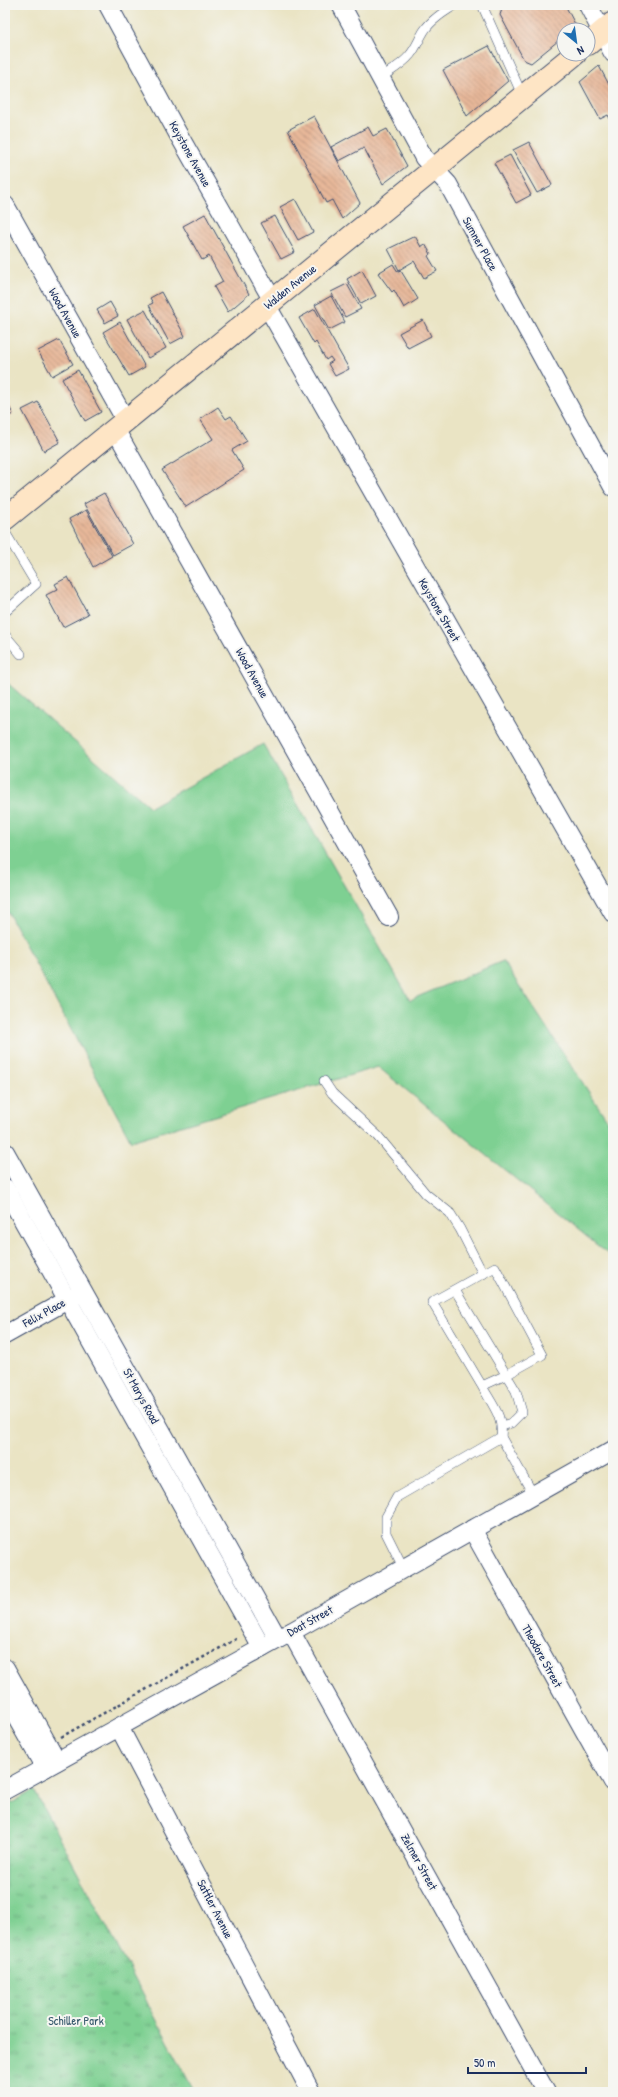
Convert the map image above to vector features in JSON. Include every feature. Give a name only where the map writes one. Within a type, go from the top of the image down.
[{"type":"main road","name":"Walden Avenue","points":[[5,519],[566,62]]},
{"type":"street","name":"Keystone Avenue","points":[[108,5],[270,303]]},
{"type":"street","name":"Sumner Place","points":[[341,5],[424,158],[448,184],[613,487]]},
{"type":"street","points":[[588,5],[601,33],[613,53]]},
{"type":"street","name":"Wood Avenue","points":[[5,205],[120,425],[389,917]]},
{"type":"street","name":"Keystone Street","points":[[270,303],[613,913]]},
{"type":"street","name":"St Marys Road","points":[[5,1152],[75,1296],[155,1438],[277,1640]]},
{"type":"street","name":"St Marys Road","points":[[5,1188],[75,1296]]},
{"type":"street","name":"Felix Place","points":[[5,1335],[75,1296]]},
{"type":"street","name":"Doat Street","points":[[5,1790],[277,1640],[613,1450]]},
{"type":"street","name":"Theodore Street","points":[[472,1529],[613,1782]]},
{"type":"street","name":"Zelmer Street","points":[[277,1640],[546,2092]]},
{"type":"street","points":[[5,1668],[51,1764]]},
{"type":"street","points":[[5,1697],[51,1764]]},
{"type":"street","name":"Sattler Avenue","points":[[119,1727],[311,2092]]},
{"type":"lane","points":[[380,78],[397,67],[409,56],[419,43],[424,31],[438,16],[455,5]]},
{"type":"lane","points":[[482,5],[524,97]]},
{"type":"lane","points":[[5,532],[36,584],[5,612]]},
{"type":"lane","points":[[5,635],[21,654]]},
{"type":"lane","points":[[324,1081],[332,1093],[378,1136],[426,1194],[450,1213],[468,1242],[484,1274]]},
{"type":"lane","points":[[482,1386],[506,1376],[542,1355],[496,1267],[432,1302],[500,1419],[502,1426],[500,1437],[533,1494]]},
{"type":"lane","points":[[455,1290],[516,1391],[522,1412],[511,1423],[502,1426]]},
{"type":"lane","points":[[404,1568],[386,1533],[386,1517],[397,1497],[500,1437]]},
{"type":"path","points":[[60,1737],[241,1636]]},
{"type":"green space","points":[[5,681],[150,807],[263,744],[410,1000],[503,961],[613,1129],[613,1258],[378,1067],[131,1141],[5,907]]},
{"type":"green space","name":"Schiller Park","points":[[34,1790],[195,2092],[5,2092],[5,1807]]},
{"type":"building","points":[[508,5],[565,5],[574,22],[556,22],[556,43],[531,63],[524,60],[500,15],[502,9]]},
{"type":"building","points":[[489,46],[508,81],[467,116],[443,70]]},
{"type":"building","points":[[599,66],[613,92],[613,124],[608,115],[600,119],[580,82]]},
{"type":"building","points":[[314,116],[360,203],[342,219],[332,200],[326,203],[288,130]]},
{"type":"building","points":[[368,127],[373,136],[387,129],[407,166],[383,184],[364,148],[339,161],[331,147]]},
{"type":"building","points":[[529,142],[552,185],[537,193],[513,150]]},
{"type":"building","points":[[510,155],[531,195],[516,203],[494,163]]},
{"type":"building","points":[[295,199],[313,232],[298,240],[280,207]]},
{"type":"building","points":[[205,214],[249,294],[228,312],[214,287],[223,282],[209,256],[202,260],[183,226]]},
{"type":"building","points":[[275,216],[295,252],[281,259],[261,223]]},
{"type":"building","points":[[415,236],[421,247],[425,244],[431,254],[428,256],[437,271],[424,278],[414,261],[399,270],[388,249]]},
{"type":"building","points":[[393,264],[398,272],[401,271],[418,299],[404,308],[394,290],[392,292],[378,273]]},
{"type":"building","points":[[362,270],[376,296],[361,304],[347,279]]},
{"type":"building","points":[[347,284],[361,309],[345,317],[331,292]]},
{"type":"building","points":[[161,292],[185,336],[170,344],[149,305],[153,303],[150,298]]},
{"type":"building","points":[[331,296],[345,322],[329,330],[315,305]]},
{"type":"building","points":[[110,302],[118,316],[105,323],[97,310]]},
{"type":"building","points":[[315,309],[349,369],[335,376],[328,364],[333,361],[330,357],[326,360],[316,342],[314,344],[299,318]]},
{"type":"building","points":[[145,310],[166,348],[148,358],[127,319]]},
{"type":"building","points":[[423,320],[431,336],[408,348],[399,333]]},
{"type":"building","points":[[120,322],[145,367],[129,376],[103,332]]},
{"type":"building","points":[[59,340],[73,364],[52,376],[38,351]]},
{"type":"building","points":[[78,370],[101,412],[85,421],[62,379]]},
{"type":"building","points":[[5,399],[13,414],[5,418]]},
{"type":"building","points":[[38,402],[60,442],[44,451],[22,410]]},
{"type":"building","points":[[218,407],[226,419],[231,416],[247,441],[232,450],[244,470],[186,507],[162,470],[213,439],[200,419]]},
{"type":"building","points":[[104,493],[133,544],[113,555],[84,504]]},
{"type":"building","points":[[86,510],[112,556],[93,567],[69,519]]},
{"type":"building","points":[[68,577],[88,614],[63,627],[46,595],[58,589],[55,584]]}]
